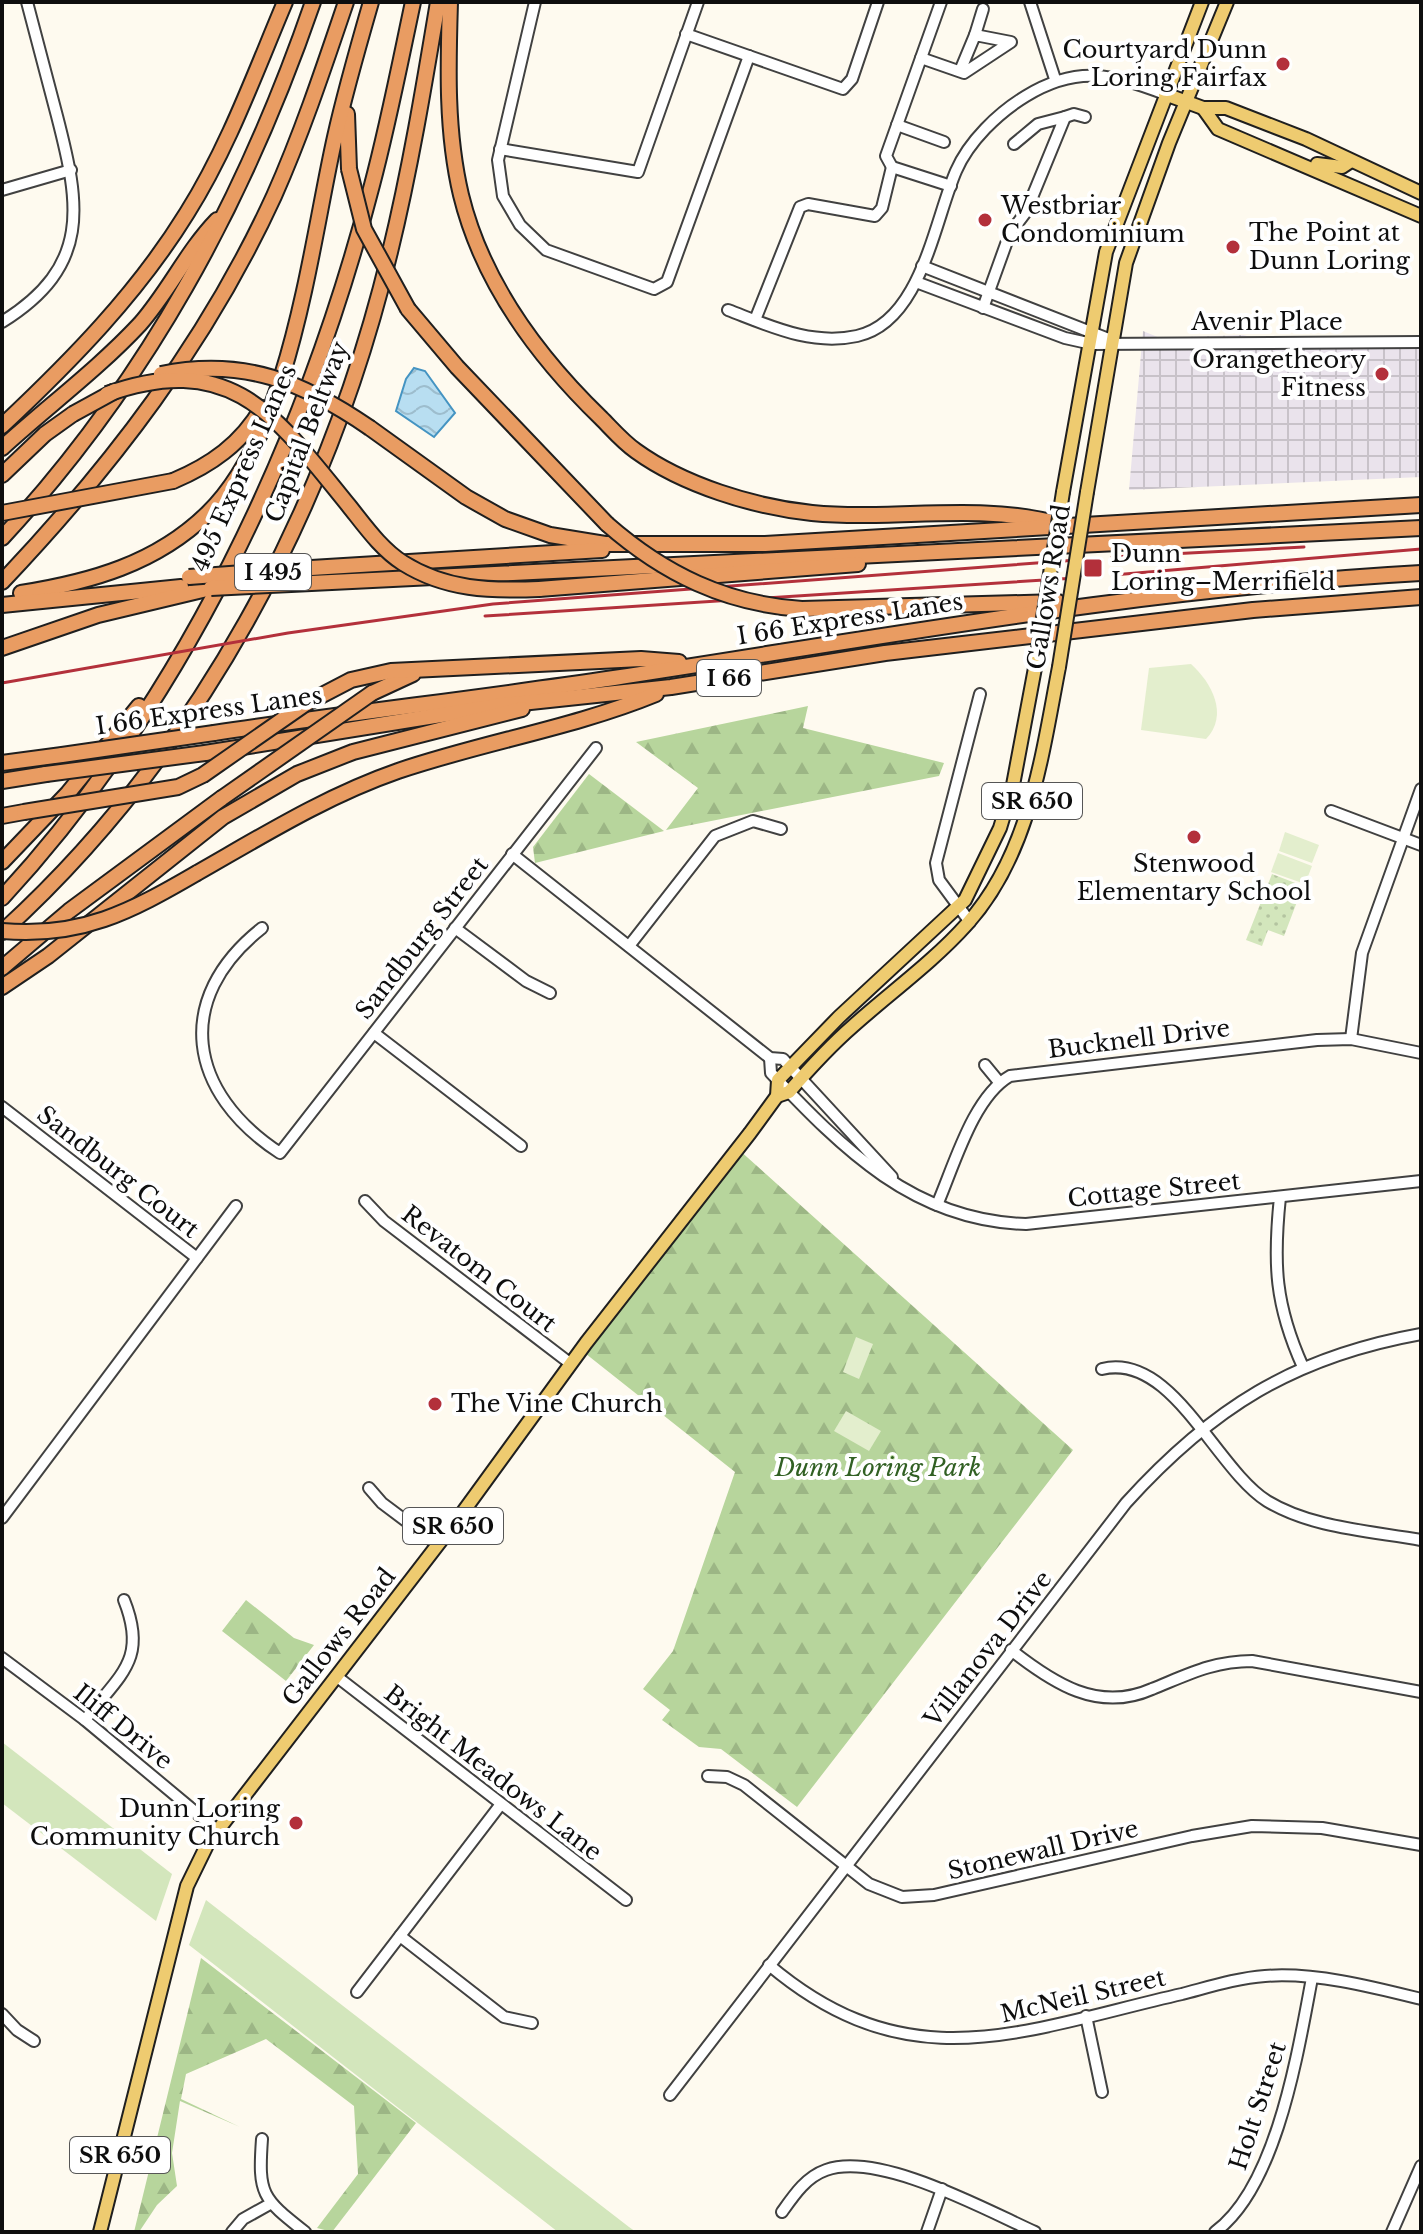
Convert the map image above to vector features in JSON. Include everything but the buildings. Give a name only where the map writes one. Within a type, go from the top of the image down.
[{"type":"highway","points":[[2,426],[43,388],[115,311],[188,211],[225,140],[285,2]]},
{"type":"highway","points":[[2,538],[47,489],[116,400],[165,325],[229,209],[280,97],[313,2]]},
{"type":"highway","points":[[2,582],[108,465],[194,344],[274,195],[346,2]]},
{"type":"highway","points":[[2,605],[121,569],[150,557],[208,514],[230,488],[248,458],[283,365],[371,2]]},
{"type":"highway","name":"495 Express Lanes","points":[[2,898],[98,784],[185,644],[225,572],[297,413],[372,186],[413,2]]},
{"type":"highway","name":"Capital Beltway","points":[[2,931],[49,887],[119,809],[191,713],[239,636],[315,484],[363,348],[390,253],[438,2]]},
{"type":"highway","points":[[450,2],[453,158],[468,221],[510,307],[546,358],[634,450],[706,485],[776,507],[813,513],[1023,514],[1071,527]]},
{"type":"highway","points":[[358,51],[346,121],[349,169],[364,229],[408,309],[457,367],[607,524],[657,562],[711,591],[764,605],[802,609],[1120,601]]},
{"type":"highway","points":[[2,448],[139,325],[161,298],[199,238],[229,209]]},
{"type":"highway","points":[[2,513],[173,481],[217,460],[237,442],[257,416],[283,365]]},
{"type":"highway","points":[[2,475],[45,434],[107,394],[164,373],[214,369],[265,374],[311,390],[475,503],[528,528],[605,544],[765,544],[1421,505]]},
{"type":"highway","points":[[107,394],[169,382],[211,385],[237,392],[277,419],[380,543],[404,563],[444,582],[470,589],[539,589],[903,561],[953,550]]},
{"type":"highway","points":[[2,648],[185,586],[211,588],[1421,528]]},
{"type":"highway","points":[[2,595],[19,598],[185,586],[295,569],[674,545]]},
{"type":"highway","name":"I 66 Express Lanes","points":[[2,763],[1120,601],[1254,585],[1421,573]]},
{"type":"highway","name":"I 66","points":[[2,782],[541,700],[671,687],[900,651],[1253,610],[1421,597]]},
{"type":"highway","points":[[2,862],[110,743],[185,644]]},
{"type":"highway","points":[[2,816],[178,787],[203,775],[305,704],[363,676],[469,665],[641,659],[699,664]]},
{"type":"highway","points":[[2,968],[69,911],[372,693],[410,675],[469,665]]},
{"type":"highway","points":[[2,931],[60,931],[98,923],[133,909],[305,811],[366,784],[510,736],[616,710],[671,687]]},
{"type":"highway","points":[[2,987],[48,956],[223,817],[297,774],[353,752],[510,714],[541,700]]},
{"type":"highway","points":[[2,938],[49,887]]},
{"type":"main road","name":"Gallows Road","points":[[778,1080],[959,908],[980,876],[1000,828],[1013,785],[1035,668],[1106,252],[1202,2]]},
{"type":"main road","name":"Gallows Road","points":[[100,2232],[187,1886],[217,1830],[438,1545],[571,1364],[783,1094],[850,1028],[928,964],[970,922],[1011,852],[1034,796],[1059,667],[1126,263],[1227,2]]},
{"type":"main road","points":[[1165,94],[1203,108],[1226,108],[1421,193]]},
{"type":"main road","points":[[1203,108],[1218,129],[1421,216]]},
{"type":"main road","points":[[1280,155],[1332,167],[1342,167],[1351,161]]},
{"type":"main road","points":[[778,1080],[783,1094]]},
{"type":"street","points":[[2,322],[44,289],[64,258],[74,223],[71,170],[27,2]]},
{"type":"street","points":[[535,2],[498,160],[503,196],[520,225],[546,250],[654,289],[667,282],[749,56]]},
{"type":"street","points":[[500,149],[638,172],[698,2]]},
{"type":"street","points":[[686,34],[843,89],[852,79],[878,2]]},
{"type":"street","points":[[755,320],[796,211],[808,204],[875,216],[882,208],[892,167],[886,156],[941,2]]},
{"type":"street","points":[[1030,2],[1032,17],[1045,43],[1055,79]]},
{"type":"street","points":[[960,71],[983,9]]},
{"type":"street","points":[[921,58],[964,73],[1011,42],[975,35]]},
{"type":"street","points":[[728,310],[810,339],[858,336],[876,329],[893,316],[916,282],[957,168],[990,123],[1016,102],[1055,79],[1075,75],[1110,76],[1165,94]]},
{"type":"street","points":[[1014,144],[1038,124],[1074,114],[1085,117]]},
{"type":"street","points":[[983,308],[1010,233],[1026,212],[1065,117]]},
{"type":"street","points":[[897,125],[944,142]]},
{"type":"street","points":[[892,167],[951,186]]},
{"type":"street","points":[[2,190],[71,170]]},
{"type":"street","points":[[922,266],[989,291],[1092,339]]},
{"type":"street","points":[[916,282],[1065,338],[1092,339]]},
{"type":"street","name":"Avenir Place","points":[[1092,339],[1421,342]]},
{"type":"street","points":[[970,922],[939,880],[936,863],[980,694]]},
{"type":"street","name":"Sandburg Street","points":[[262,928],[240,946],[220,973],[206,1006],[203,1043],[211,1080],[228,1110],[255,1136],[280,1153],[596,748]]},
{"type":"street","points":[[1351,1039],[1360,961],[1421,789]]},
{"type":"street","points":[[1331,811],[1421,845]]},
{"type":"street","points":[[629,946],[715,836],[753,821],[781,829]]},
{"type":"street","name":"Cottage Street","points":[[512,854],[770,1058],[782,1058],[899,1185]]},
{"type":"street","points":[[455,928],[526,981],[550,993]]},
{"type":"street","points":[[374,1033],[521,1146]]},
{"type":"street","name":"Bucknell Drive","points":[[999,1082],[1020,1073],[1251,1046],[1351,1039],[1421,1053]]},
{"type":"street","points":[[770,1058],[771,1073],[778,1080]]},
{"type":"street","points":[[937,1205],[979,1110],[999,1082],[985,1065]]},
{"type":"street","name":"Cottage Street","points":[[783,1094],[868,1168],[937,1205],[980,1220],[1026,1224],[1421,1181]]},
{"type":"street","name":"Sandburg Court","points":[[2,1107],[197,1258],[236,1206]]},
{"type":"street","points":[[1280,1197],[1275,1273],[1281,1311],[1303,1367]]},
{"type":"street","name":"Revatom Court","points":[[365,1201],[409,1241],[571,1364]]},
{"type":"street","points":[[2,1518],[197,1258]]},
{"type":"street","name":"Villanova Drive","points":[[670,2095],[1126,1503],[1199,1429],[1252,1393],[1303,1367],[1371,1344],[1421,1334]]},
{"type":"street","points":[[1102,1369],[1122,1366],[1143,1373],[1170,1394],[1242,1480],[1268,1502],[1324,1522],[1421,1540]]},
{"type":"street","points":[[369,1488],[382,1503],[438,1545]]},
{"type":"street","points":[[85,1720],[134,1651],[135,1628],[124,1600]]},
{"type":"street","points":[[1011,1650],[1052,1681],[1096,1697],[1129,1696],[1188,1671],[1233,1661],[1252,1661],[1421,1692]]},
{"type":"street","name":"Iliff Drive","points":[[2,1658],[85,1720],[217,1830]]},
{"type":"street","name":"Bright Meadows Lane","points":[[336,1676],[626,1900]]},
{"type":"street","name":"Stonewall Drive","points":[[708,1776],[727,1777],[744,1785],[846,1866],[883,1891],[919,1897],[1252,1826],[1322,1828],[1421,1845]]},
{"type":"street","points":[[357,1992],[501,1804]]},
{"type":"street","points":[[400,1936],[504,2017],[532,2023]]},
{"type":"street","name":"McNeil Street","points":[[769,1965],[818,2003],[852,2021],[891,2034],[929,2040],[980,2039],[1247,1979],[1283,1975],[1421,1999]]},
{"type":"street","name":"Holt Street","points":[[1215,2232],[1236,2214],[1249,2196],[1280,2118],[1296,2060],[1312,1978]]},
{"type":"street","points":[[2,2014],[17,2030],[34,2041]]},
{"type":"street","points":[[1086,2016],[1102,2092]]},
{"type":"street","points":[[262,2139],[260,2167],[263,2193],[270,2204],[305,2232]]},
{"type":"street","points":[[1392,2232],[1421,2166]]},
{"type":"street","points":[[782,2212],[809,2180],[837,2167],[893,2175],[942,2189],[1035,2232]]},
{"type":"street","points":[[927,2232],[942,2189]]},
{"type":"street","points":[[232,2232],[243,2219],[270,2204]]},
{"type":"shaded area","points":[[1143,331],[1160,338],[1243,335],[1267,341],[1421,340],[1421,477],[1129,490]]},
{"type":"green space","points":[[1191,664],[1205,680],[1215,700],[1217,710],[1213,730],[1206,739],[1141,730],[1149,668]]},
{"type":"green space","points":[[808,706],[803,728],[944,763],[939,776],[666,830],[698,788],[636,742]]},
{"type":"green space","points":[[589,774],[664,831],[535,863],[533,847]]},
{"type":"green space","points":[[1285,832],[1319,845],[1312,863],[1279,851]]},
{"type":"green space","points":[[1278,853],[1312,866],[1305,884],[1271,872]]},
{"type":"green space","points":[[1272,874],[1303,886],[1284,936],[1268,930],[1262,946],[1246,940]]},
{"type":"green space","name":"Dunn Loring Park","points":[[738,1149],[1073,1450],[797,1807],[721,1749],[699,1747],[662,1720],[670,1710],[643,1689],[673,1651],[735,1472],[581,1350]]},
{"type":"green space","points":[[856,1337],[873,1344],[859,1379],[843,1372]]},
{"type":"green space","points":[[846,1411],[881,1431],[869,1451],[834,1431]]},
{"type":"green space","points":[[246,1600],[294,1638],[314,1645],[286,1681],[222,1631]]},
{"type":"green space","points":[[2,1742],[172,1874],[156,1921],[2,1803]]},
{"type":"green space","points":[[206,1900],[636,2232],[558,2232],[189,1945]]},
{"type":"green space","points":[[201,1958],[416,2123],[332,2232],[317,2228],[358,2174],[354,2106],[266,2039],[186,2074],[181,2099],[240,2127],[180,2101],[172,2153],[177,2186],[157,2205],[139,2232],[134,2232]]},
{"type":"water","points":[[414,368],[425,371],[455,413],[434,437],[396,411],[406,379]]},
{"type":"railway","points":[[1112,557],[1304,547]]},
{"type":"railway","points":[[1113,575],[1421,549]]},
{"type":"railway","points":[[2,683],[288,633],[493,604],[1077,560]]},
{"type":"railway","points":[[485,616],[1076,578]]},
{"type":"place","name":"Courtyard Dunn Loring Fairfax","points":[[1283,64]]},
{"type":"place","name":"Westbriar Condominium","points":[[985,220]]},
{"type":"place","name":"The Point at Dunn Loring","points":[[1233,247]]},
{"type":"place","name":"Orangetheory Fitness","points":[[1382,374]]},
{"type":"place","name":"Dunn Loring–Merrifield","points":[[1093,568]]},
{"type":"place","name":"Stenwood Elementary School","points":[[1194,837]]},
{"type":"place","name":"The Vine Church","points":[[435,1404]]},
{"type":"place","name":"Dunn Loring Community Church","points":[[296,1823]]}]
